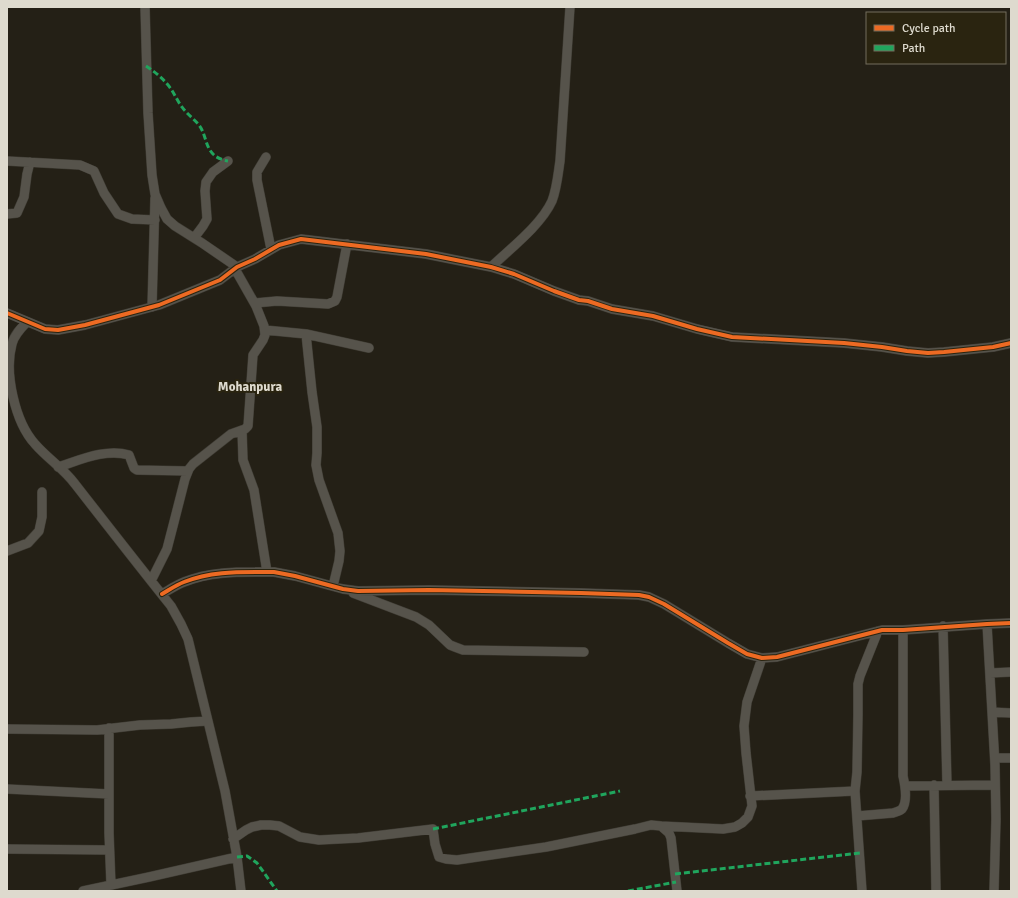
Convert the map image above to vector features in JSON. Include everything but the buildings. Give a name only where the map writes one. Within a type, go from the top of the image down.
[{"type":"street","points":[[145,7],[149,121],[152,175],[155,194],[152,307]]},
{"type":"street","points":[[491,267],[538,222],[547,211],[553,199],[560,161],[570,7]]},
{"type":"street","points":[[266,157],[257,172],[257,180],[271,249]]},
{"type":"street","points":[[7,161],[80,165],[94,171],[104,193],[118,214],[132,219],[154,220]]},
{"type":"street","points":[[194,238],[207,219],[205,191],[206,182],[213,172],[228,161]]},
{"type":"street","points":[[7,214],[17,213],[24,197],[30,162]]},
{"type":"street","points":[[151,581],[166,549],[188,471],[193,464],[231,434],[245,429],[248,426],[253,355],[263,340],[265,334],[264,326],[255,303],[236,268],[167,219],[155,194]]},
{"type":"street","points":[[7,313],[46,329],[58,330],[85,325],[159,305],[220,280],[236,268],[279,245],[301,239],[426,254],[491,267],[514,274],[579,300],[588,301],[612,309],[653,316],[697,329],[732,337],[844,343],[928,352],[985,348],[1011,343]]},
{"type":"street","points":[[255,303],[277,301],[328,304],[336,302],[347,244]]},
{"type":"street","points":[[27,322],[12,342],[9,357],[11,383],[19,417],[25,430],[34,443],[74,482],[162,594],[181,624],[188,639],[225,790],[241,891]]},
{"type":"street","points":[[265,330],[306,334],[369,348]]},
{"type":"street","points":[[306,334],[317,426],[316,465],[319,480],[338,533],[340,551],[333,586]]},
{"type":"street","points":[[242,430],[243,460],[254,490],[267,572]]},
{"type":"street","points":[[58,467],[100,454],[124,453],[129,455],[134,468],[137,470],[188,471]]},
{"type":"street","points":[[7,551],[28,543],[39,531],[42,517],[42,492]]},
{"type":"street","points":[[162,594],[182,582],[202,576],[225,572],[274,572],[343,589],[416,617],[429,625],[450,644],[463,650],[584,652]]},
{"type":"street","points":[[343,589],[358,591],[429,590],[638,594],[664,604],[747,654],[762,658],[777,657],[882,630],[1011,623]]},
{"type":"street","points":[[986,624],[995,758],[996,819],[994,891]]},
{"type":"street","points":[[943,626],[947,785]]},
{"type":"street","points":[[857,816],[898,812],[902,809],[904,803],[903,630]]},
{"type":"street","points":[[862,891],[855,790],[857,772],[858,684],[878,631]]},
{"type":"street","points":[[234,840],[246,830],[260,825],[279,826],[300,837],[319,840],[358,838],[433,829],[435,844],[439,856],[446,859],[457,860],[546,847],[651,825],[723,829],[735,826],[742,823],[748,817],[752,806],[744,726],[748,702],[762,658]]},
{"type":"street","points":[[990,673],[1011,672]]},
{"type":"street","points":[[992,712],[1011,713]]},
{"type":"street","points":[[7,729],[97,730],[140,724],[170,724],[208,721]]},
{"type":"street","points":[[108,728],[111,885]]},
{"type":"street","points":[[995,758],[1011,758]]},
{"type":"street","points":[[934,785],[936,891]]},
{"type":"street","points":[[905,786],[995,785]]},
{"type":"street","points":[[7,789],[109,794]]},
{"type":"street","points":[[750,796],[855,790]]},
{"type":"street","points":[[661,826],[669,833],[671,838],[676,891]]},
{"type":"street","points":[[7,849],[110,850]]},
{"type":"street","points":[[83,891],[236,857]]},
{"type":"marked path","points":[[146,66],[165,82],[184,110],[199,125],[211,152],[217,157],[228,161]]},
{"type":"marked path","points":[[433,829],[620,791]]},
{"type":"marked path","points":[[675,874],[860,853]]},
{"type":"marked path","points":[[237,857],[247,856],[257,863],[277,891]]},
{"type":"marked path","points":[[628,891],[676,882]]},
{"type":"cycle path","points":[[7,313],[45,329],[58,330],[85,325],[159,305],[220,280],[237,267],[255,259],[279,245],[301,239],[426,254],[491,267],[514,274],[579,300],[588,301],[612,309],[653,316],[697,329],[732,337],[844,343],[928,353],[993,347],[1011,343]]},
{"type":"cycle path","points":[[162,594],[181,583],[204,576],[236,572],[274,572],[343,589],[358,591],[429,590],[639,595],[649,597],[664,604],[747,654],[762,658],[777,657],[882,630],[1011,623]]},
{"type":"district","name":"Mohanpura","points":[[250,387]]}]
